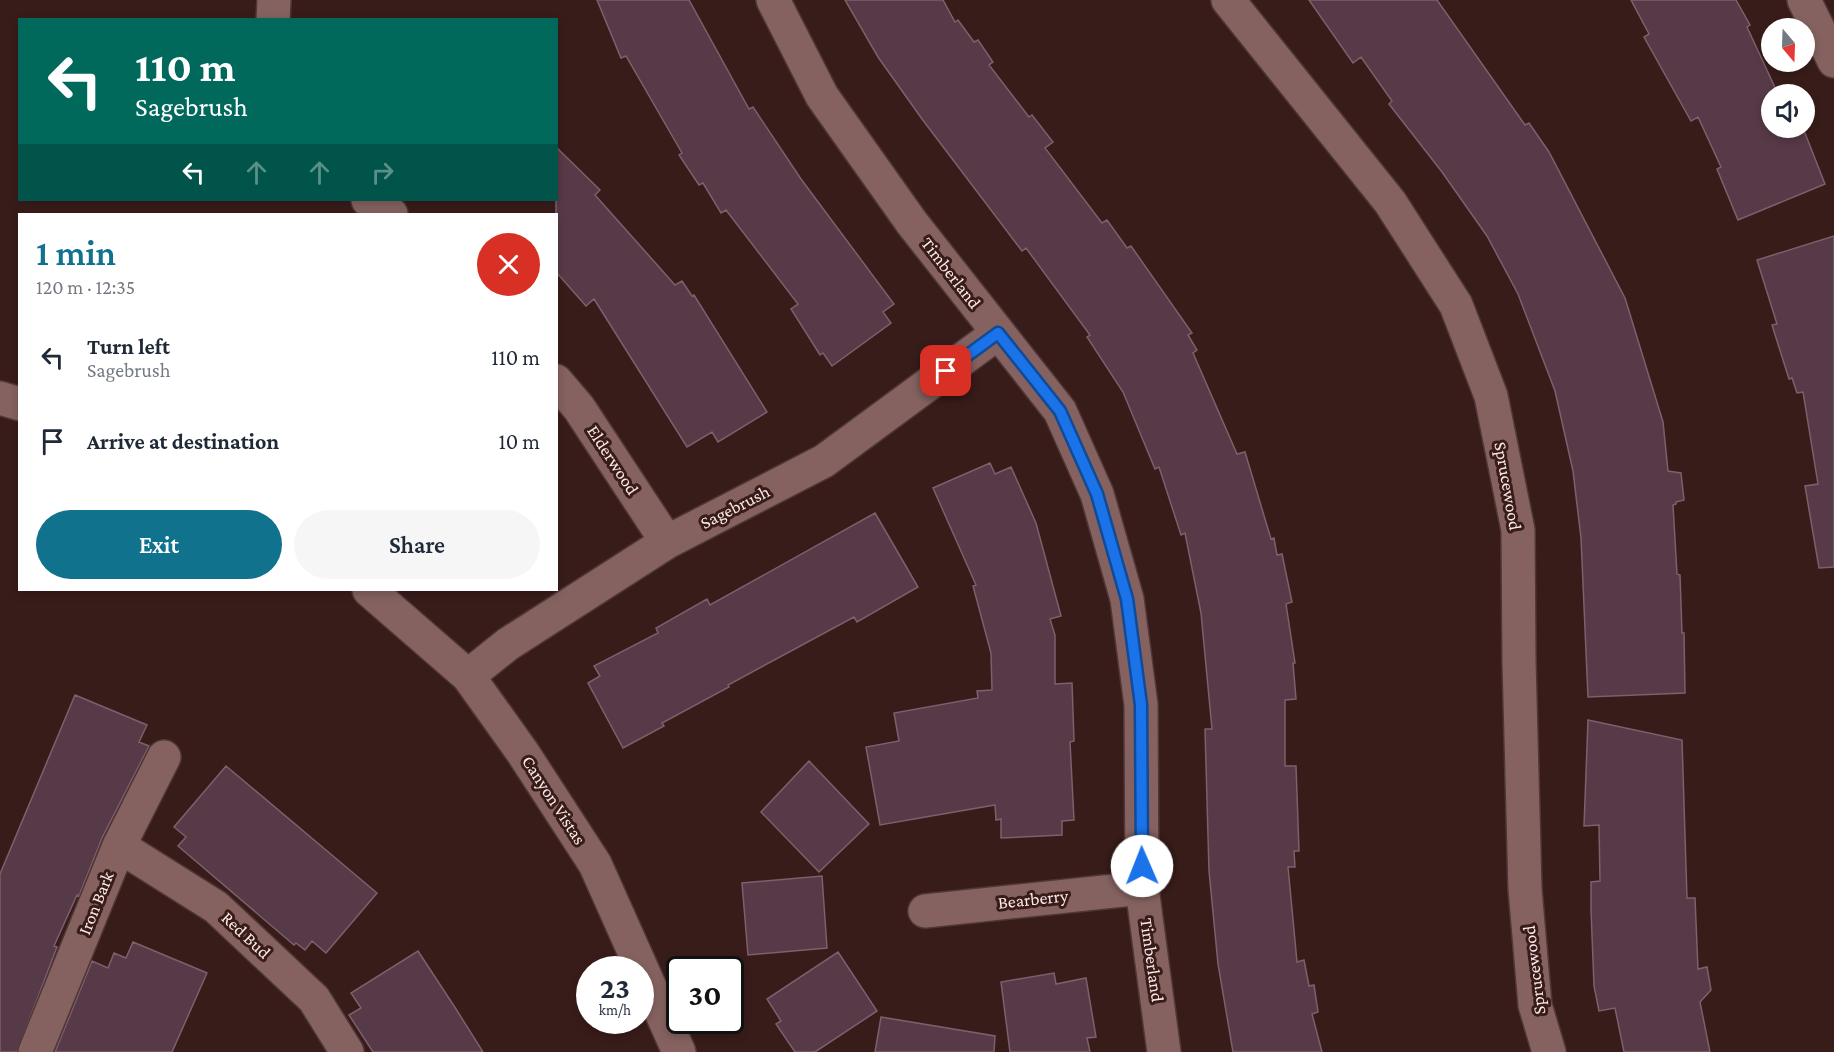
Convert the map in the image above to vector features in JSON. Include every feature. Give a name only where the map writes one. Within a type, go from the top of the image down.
[{"type":"street","points":[[273,18],[274,0]]},
{"type":"street","name":"Timberland","points":[[773,0],[822,96],[912,224],[1060,411],[1097,494],[1127,599],[1141,705],[1142,888],[1164,1052]]},
{"type":"street","name":"Sprucewood","points":[[1228,0],[1390,202],[1456,305],[1491,396],[1518,530],[1518,661],[1525,889],[1535,1005],[1549,1052]]},
{"type":"street","points":[[1804,0],[1834,61]]},
{"type":"street","points":[[370,201],[389,213]]},
{"type":"street","name":"Sagebrush","points":[[468,676],[508,644],[667,542],[824,461],[998,333]]},
{"type":"street","name":"Elderwood","points":[[558,383],[579,408],[667,542]]},
{"type":"street","points":[[0,398],[18,403]]},
{"type":"street","name":"Canyon Vistas","points":[[370,591],[468,676],[524,753],[595,864],[679,1052]]},
{"type":"street","name":"Iron Bark","points":[[35,1052],[119,846],[164,757]]},
{"type":"street","name":"Red Bud","points":[[119,846],[216,908],[314,999],[347,1052]]},
{"type":"street","name":"Bearberry","points":[[925,910],[1142,888]]},
{"type":"building","points":[[597,0],[689,0],[749,109],[753,107],[801,179],[894,304],[883,312],[891,323],[832,366],[823,353],[820,355],[791,309],[798,304],[726,210],[721,213],[703,183],[699,185],[679,155],[682,153],[626,56],[621,58]]},
{"type":"building","points":[[845,0],[943,0],[955,22],[958,20],[974,42],[978,40],[993,62],[989,65],[1029,117],[1032,115],[1053,142],[1045,148],[1102,223],[1107,220],[1127,248],[1131,246],[1192,333],[1188,335],[1197,350],[1193,353],[1237,454],[1245,452],[1271,539],[1274,538],[1277,555],[1282,554],[1292,602],[1286,604],[1295,663],[1293,663],[1296,699],[1285,700],[1285,766],[1296,766],[1299,851],[1294,851],[1295,867],[1288,867],[1297,962],[1304,960],[1309,986],[1314,985],[1318,1012],[1312,1014],[1322,1052],[1233,1052],[1218,964],[1209,871],[1205,729],[1212,729],[1201,613],[1185,533],[1181,535],[1159,467],[1155,469],[1123,392],[1087,337],[1090,335],[1026,248],[1022,251],[922,119],[878,57]]},
{"type":"building","points":[[1309,0],[1437,0],[1525,125],[1529,123],[1549,152],[1625,298],[1663,422],[1668,471],[1681,473],[1684,500],[1673,505],[1677,574],[1680,575],[1682,633],[1684,633],[1685,693],[1588,697],[1581,538],[1573,471],[1555,391],[1518,294],[1487,236],[1442,172],[1389,104],[1392,101],[1361,57],[1353,63]]},
{"type":"building","points":[[1631,0],[1736,0],[1750,25],[1747,27],[1761,57],[1761,72],[1768,72],[1773,84],[1761,84],[1761,138],[1807,138],[1825,184],[1738,220],[1717,169],[1721,167],[1698,117],[1691,121],[1644,37],[1649,34]]},
{"type":"building","points":[[558,149],[600,190],[595,195],[675,285],[682,281],[692,296],[694,295],[767,412],[718,442],[712,432],[687,447],[594,299],[586,306],[558,274],[558,213],[556,213]]},
{"type":"building","points":[[1834,236],[1834,567],[1819,568],[1805,486],[1818,484],[1803,392],[1797,393],[1792,378],[1789,379],[1772,325],[1777,324],[1757,260]]},
{"type":"building","points":[[990,463],[995,474],[1011,467],[1036,523],[1061,616],[1050,619],[1055,635],[1055,684],[1072,683],[1074,741],[1070,742],[1074,820],[1062,821],[1062,835],[1001,838],[1001,819],[996,820],[995,805],[880,825],[866,747],[899,741],[894,713],[978,698],[977,691],[992,690],[991,653],[973,586],[976,585],[933,488]]},
{"type":"building","points":[[875,513],[918,587],[857,622],[854,617],[728,685],[729,687],[662,723],[664,726],[623,748],[588,683],[600,676],[594,666],[658,633],[656,628],[707,599],[710,605]]},
{"type":"building","points":[[75,695],[147,725],[139,742],[149,746],[102,838],[79,896],[77,895],[54,946],[57,947],[17,1052],[0,1052],[0,874]]},
{"type":"building","points":[[1588,720],[1682,740],[1687,898],[1695,898],[1698,969],[1707,967],[1711,990],[1700,1002],[1710,1052],[1624,1052],[1615,1008],[1599,1011],[1594,986],[1591,882],[1600,881],[1599,825],[1584,826]]},
{"type":"building","points":[[809,761],[869,824],[819,872],[761,812]]},
{"type":"building","points":[[226,766],[377,893],[326,953],[312,941],[305,950],[296,943],[294,945],[178,846],[186,837],[174,827]]},
{"type":"building","points":[[822,876],[827,948],[748,955],[742,883]]},
{"type":"building","points":[[133,942],[207,973],[172,1052],[55,1052],[92,961],[108,968],[114,953],[126,958]]},
{"type":"building","points":[[418,951],[483,1052],[373,1052],[349,1015],[361,1008],[351,993]]},
{"type":"building","points":[[838,952],[877,1011],[815,1052],[795,1052],[776,1024],[781,1021],[767,999]]},
{"type":"building","points":[[1054,973],[1056,984],[1086,978],[1096,1037],[1087,1038],[1090,1052],[1010,1052],[1001,982]]},
{"type":"building","points":[[881,1017],[995,1036],[994,1052],[875,1052]]},
{"type":"route","points":[[946,371],[998,333],[1060,411],[1097,494],[1127,599],[1141,705],[1142,866]]}]
